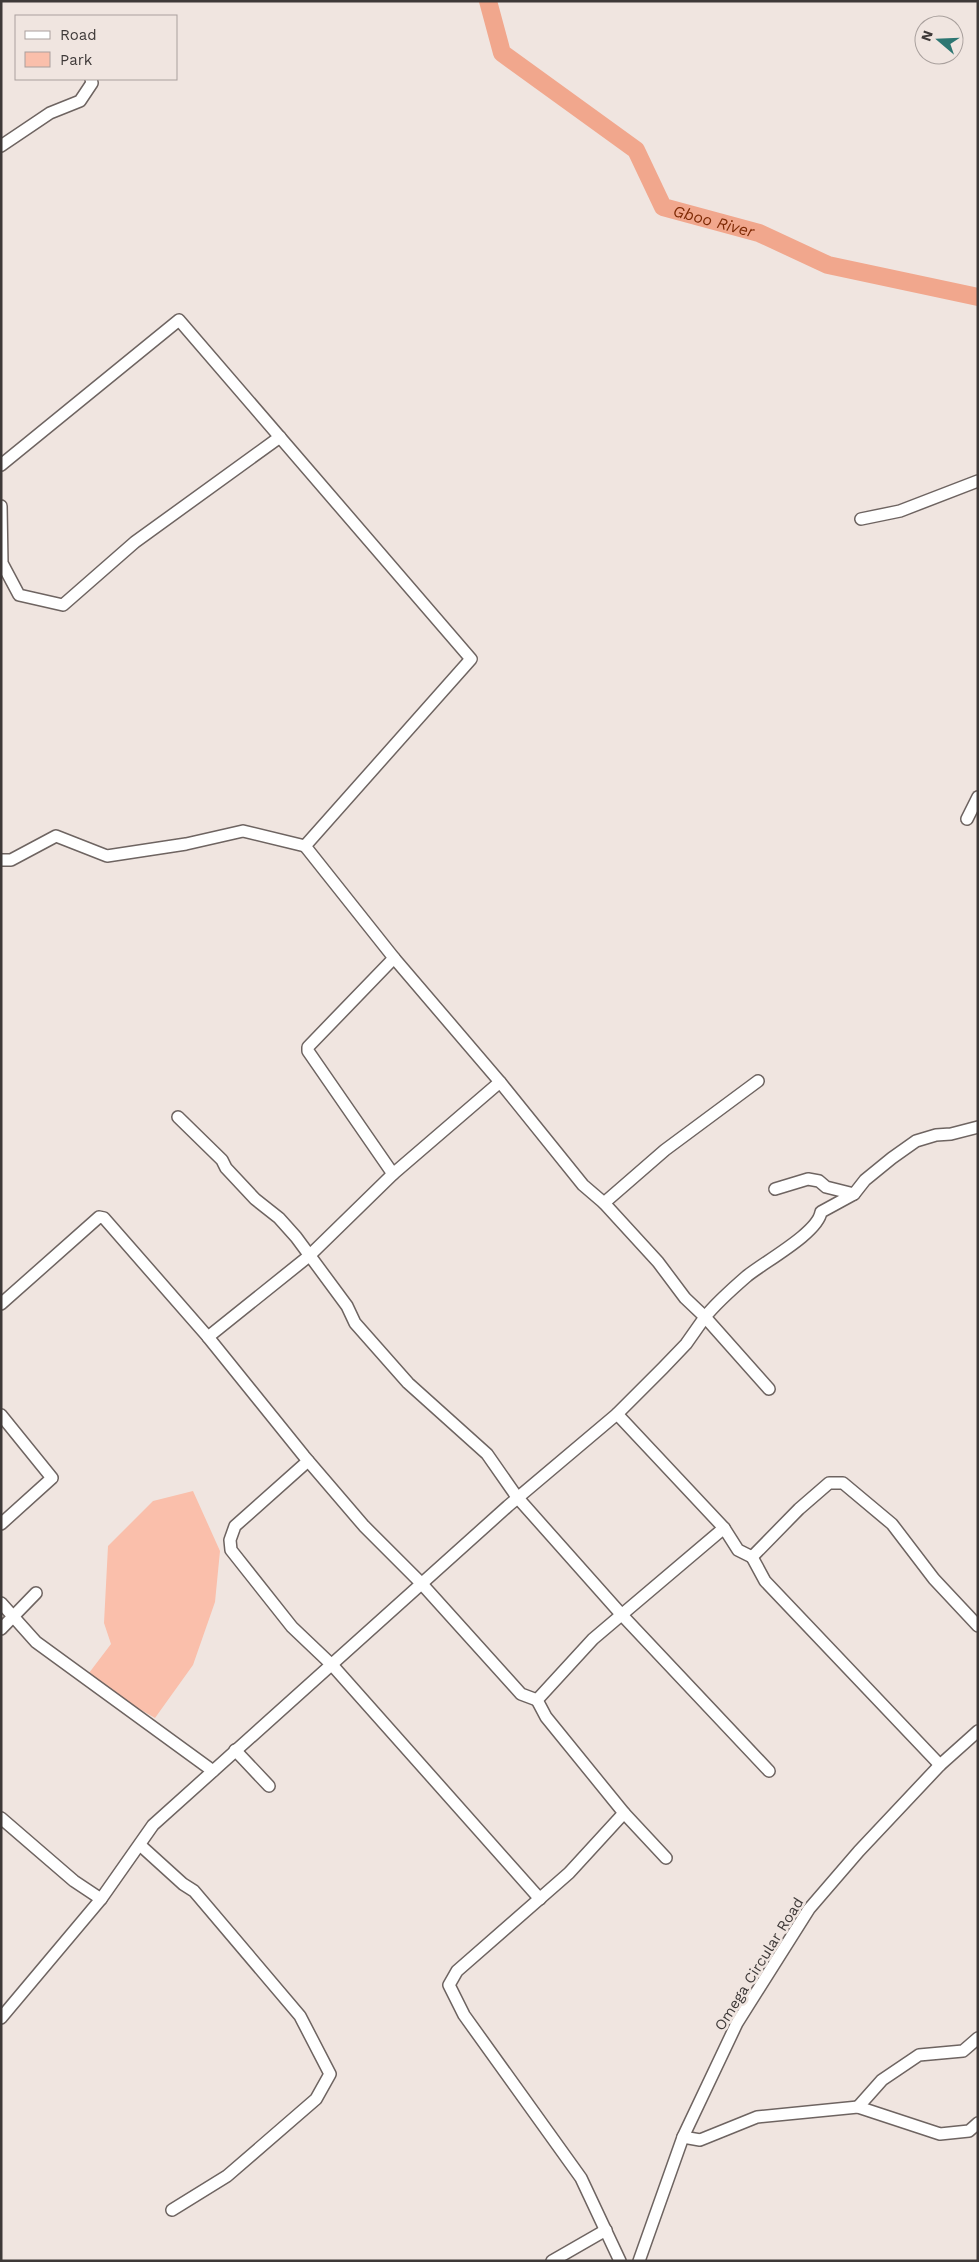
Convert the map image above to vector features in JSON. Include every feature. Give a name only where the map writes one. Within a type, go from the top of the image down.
[{"type":"street","points":[[1,146],[50,113],[80,101],[92,83],[91,80]]},
{"type":"street","points":[[1,465],[180,320],[471,659],[305,846]]},
{"type":"street","points":[[1,506],[2,563],[19,595],[63,604],[135,542],[280,438]]},
{"type":"street","points":[[861,520],[900,511],[978,481]]},
{"type":"street","points":[[967,820],[978,797]]},
{"type":"street","points":[[1,860],[11,860],[56,836],[107,856],[186,844],[243,831],[305,846],[394,958],[500,1082],[582,1185],[604,1203],[658,1262],[685,1298],[705,1317],[769,1389]]},
{"type":"street","points":[[392,1174],[308,1051],[308,1047],[394,958]]},
{"type":"street","points":[[604,1203],[665,1150],[758,1081]]},
{"type":"street","points":[[208,1337],[309,1256],[392,1174],[500,1082]]},
{"type":"street","points":[[178,1117],[222,1160],[226,1168],[255,1199],[279,1218],[367,1336],[408,1383],[487,1454],[517,1497],[621,1614],[769,1771]]},
{"type":"street","points":[[1,2018],[101,1898],[153,1825],[235,1750],[333,1666],[421,1583],[517,1497],[617,1414],[686,1344],[714,1305],[746,1277],[797,1241],[818,1219],[821,1212],[854,1194],[865,1180],[916,1141],[978,1127]]},
{"type":"street","points":[[775,1189],[808,1179],[819,1181],[826,1187],[854,1194]]},
{"type":"street","points":[[1,1304],[99,1217],[104,1218],[208,1337],[308,1461],[364,1526],[421,1583],[521,1694],[537,1700],[546,1717],[624,1813],[666,1858]]},
{"type":"street","points":[[617,1414],[724,1528],[738,1550],[752,1557],[765,1581],[940,1765]]},
{"type":"street","points":[[1,1416],[52,1478],[1,1524]]},
{"type":"street","points":[[308,1461],[235,1526],[230,1540],[231,1550],[292,1627],[333,1666],[540,1899]]},
{"type":"street","points":[[752,1557],[799,1509],[829,1483],[843,1483],[892,1524],[934,1578],[978,1626]]},
{"type":"street","points":[[537,1700],[593,1639],[724,1528]]},
{"type":"street","points":[[1,1629],[36,1593]]},
{"type":"street","points":[[1,1603],[36,1642],[213,1771]]},
{"type":"street","name":"Omega Circular Road","points":[[639,2261],[683,2137],[737,2023],[809,1909],[859,1851],[940,1765],[978,1731]]},
{"type":"street","points":[[235,1750],[269,1786]]},
{"type":"street","points":[[620,2261],[581,2178],[464,2015],[449,1985],[457,1971],[569,1873],[624,1813]]},
{"type":"street","points":[[1,1818],[74,1881],[101,1898]]},
{"type":"street","points":[[140,1845],[183,1884],[194,1891],[274,1983],[300,2016],[330,2074],[316,2099],[227,2176],[172,2210]]},
{"type":"street","points":[[858,2107],[882,2080],[919,2055],[963,2051],[978,2038]]},
{"type":"street","points":[[683,2137],[700,2140],[757,2117],[858,2107],[940,2134],[969,2131],[978,2123]]},
{"type":"street","points":[[552,2261],[606,2230]]},
{"type":"green space","points":[[193,1491],[220,1551],[215,1602],[193,1665],[155,1718],[127,1702],[89,1673],[111,1644],[104,1623],[108,1546],[153,1501]]},
{"type":"waterway","name":"Gboo River","points":[[488,1],[502,53],[636,150],[663,207],[759,233],[828,265],[978,297]]}]
